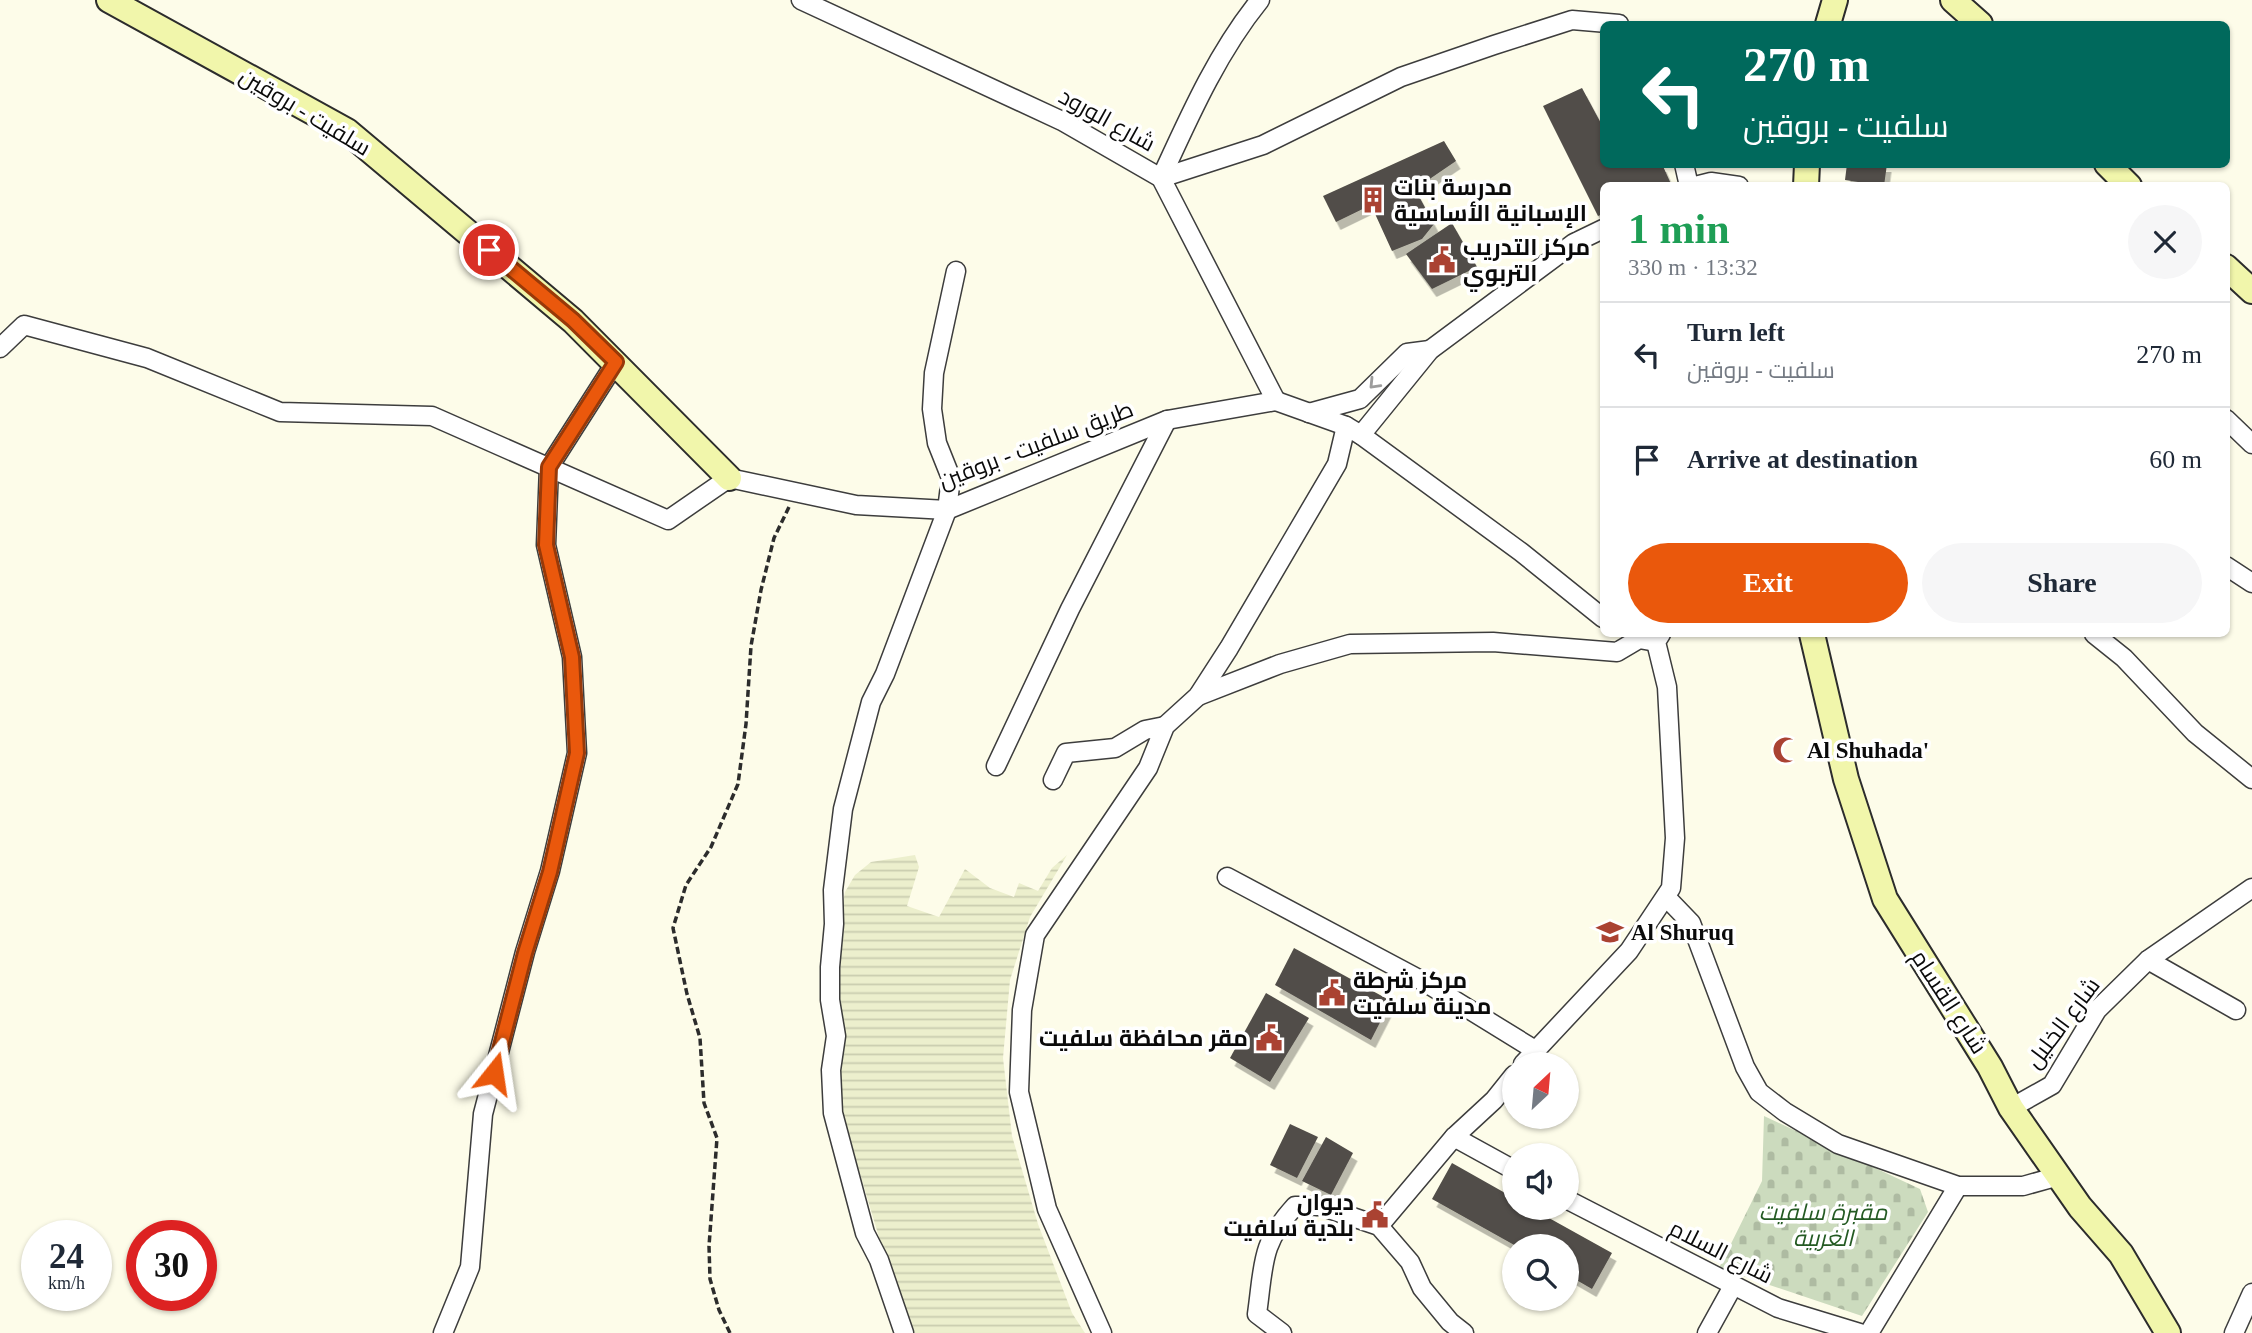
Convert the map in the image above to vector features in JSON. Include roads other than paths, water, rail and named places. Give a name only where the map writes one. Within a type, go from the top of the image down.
[{"type":"main road","name":"سلفيت - بروقين","points":[[109,0],[347,131],[573,320],[729,478]]},
{"type":"main road","points":[[1829,21],[1835,0]]},
{"type":"main road","points":[[1843,21],[1849,0]]},
{"type":"main road","points":[[1937,0],[1962,21]]},
{"type":"main road","points":[[1953,0],[1977,21]]},
{"type":"main road","points":[[2111,168],[2125,182]]},
{"type":"main road","points":[[2126,168],[2139,182]]},
{"type":"main road","points":[[2230,271],[2252,291]]},
{"type":"main road","points":[[2230,285],[2252,305]]},
{"type":"main road","name":"شارع القسام","points":[[1802,637],[1836,782],[1872,900],[1982,1072],[2002,1113],[2121,1254],[2168,1333]]},
{"type":"main road","name":"شارع القسام","points":[[1813,637],[1846,779],[1885,899],[1990,1067],[2072,1213],[2113,1259],[2156,1333]]},
{"type":"street","name":"شارع الورود","points":[[802,0],[1062,121],[1160,178],[1276,401]]},
{"type":"street","points":[[1160,178],[1201,94],[1245,18],[1260,0]]},
{"type":"street","points":[[1160,178],[1263,145],[1401,77],[1572,20],[1600,22]]},
{"type":"street","points":[[1102,1333],[1046,1209],[1018,1092],[1022,1010],[1035,935],[1148,768],[1164,726],[1198,695],[1337,464],[1353,430],[1430,350],[1574,243],[1600,230]]},
{"type":"street","points":[[904,1333],[879,1260],[865,1233],[833,1113],[831,1070],[835,1036],[830,989],[833,890],[843,809],[871,702],[885,674],[947,510],[951,478],[937,443],[932,409],[934,373],[956,271]]},
{"type":"street","points":[[0,348],[24,325],[147,358],[280,412],[432,415],[668,520],[729,478]]},
{"type":"street","points":[[1309,413],[1360,399],[1408,353],[1430,350]]},
{"type":"street","points":[[443,1333],[470,1267],[483,1114],[525,953],[553,860],[577,753],[572,657],[546,545],[549,467],[616,362]]},
{"type":"street","points":[[1276,401],[1353,430],[1521,552],[1600,616]]},
{"type":"street","name":"طريق سلفيت - بروقين","points":[[729,478],[856,505],[947,510],[1167,420],[1276,401]]},
{"type":"street","points":[[996,766],[1070,609],[1167,420]]},
{"type":"street","points":[[2230,423],[2252,444]]},
{"type":"street","points":[[2230,569],[2252,583]]},
{"type":"street","points":[[1198,695],[1280,664],[1350,645],[1493,642],[1617,652],[1646,637],[1667,687],[1675,838],[1671,888],[1629,951],[1561,1027],[1534,1052]]},
{"type":"street","points":[[2098,637],[2124,658],[2195,733],[2252,779]]},
{"type":"street","points":[[2109,637],[2129,653],[2200,728],[2252,770]]},
{"type":"street","points":[[1054,780],[1066,752],[1115,748],[1145,730],[1164,726]]},
{"type":"street","points":[[1227,877],[1428,984],[1522,1052]]},
{"type":"street","name":"شارع الخليل","points":[[2011,1108],[2052,1085],[2097,1010],[2148,960],[2252,888]]},
{"type":"street","points":[[1666,897],[1691,923],[1718,1002],[1745,1067],[1759,1092],[1838,1144],[1958,1186],[2023,1186],[2054,1177]]},
{"type":"street","points":[[2148,960],[2236,1010]]},
{"type":"street","points":[[1379,1226],[1454,1137],[1502,1090]]},
{"type":"street","points":[[1454,1137],[1502,1163]]},
{"type":"street","points":[[1869,1333],[1958,1186]]},
{"type":"street","points":[[1282,1333],[1257,1314],[1262,1265],[1274,1229],[1295,1206],[1320,1206],[1379,1226],[1410,1262],[1422,1288],[1450,1322],[1464,1333]]},
{"type":"street","name":"شارع السلام","points":[[1579,1206],[1778,1308],[1860,1333]]},
{"type":"street","points":[[1707,1333],[1733,1286]]},
{"type":"street","points":[[2234,1333],[2252,1293]]},
{"type":"place","name":"مدرسة بنات الإسبانية الأساسية","points":[[1373,200]]},
{"type":"place","name":"مركز التدريب التربوي","points":[[1442,260]]},
{"type":"place","name":"Al Shuhada'","points":[[1786,750]]},
{"type":"place","name":"Al Shuruq","points":[[1610,932]]},
{"type":"place","name":"مركز شرطة مدينة سلفيت","points":[[1332,993]]},
{"type":"place","name":"مقر محافظة سلفيت","points":[[1269,1038]]},
{"type":"place","name":"ديوان بلدية سلفيت","points":[[1375,1215]]},
{"type":"park label","name":"مقبرة سلفيت الغربية","points":[[1823,1225]]}]
